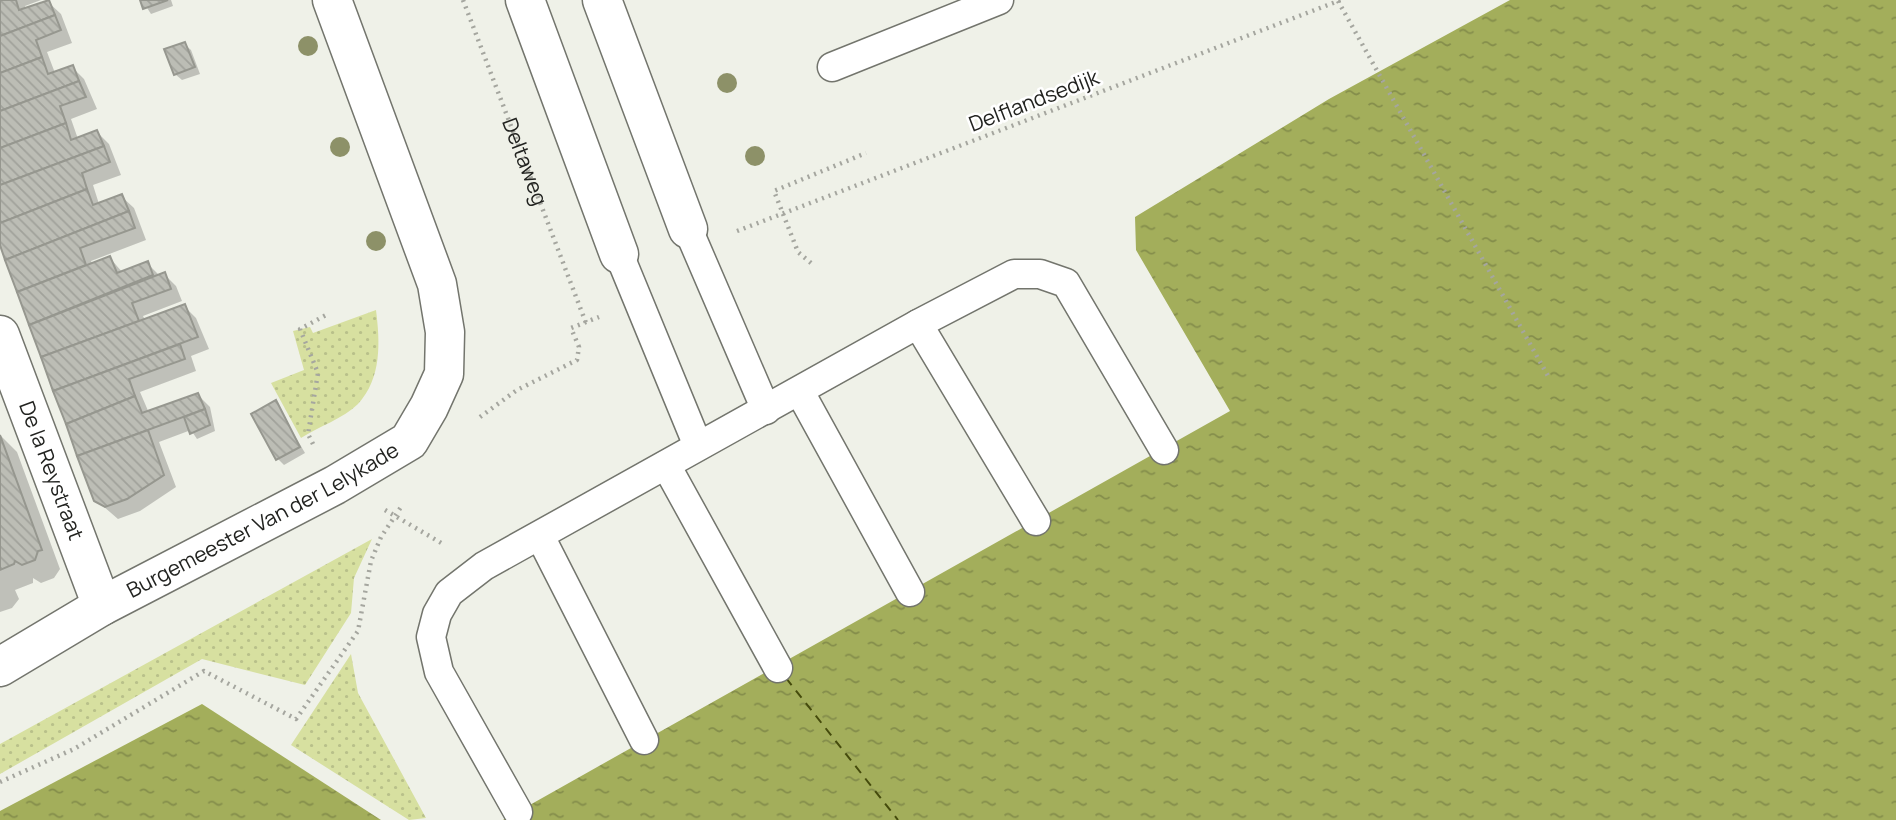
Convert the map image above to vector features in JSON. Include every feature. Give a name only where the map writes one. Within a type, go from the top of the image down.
[{"type":"street","name":"Burgemeester Van der Lelykade","points":[[0,667],[102,607],[335,485],[409,441],[444,374],[445,332],[437,284],[332,0]]},
{"type":"street","points":[[525,0],[619,254]]},
{"type":"street","points":[[602,0],[688,229]]},
{"type":"street","name":"De la Reystraat","points":[[0,335],[102,607]]},
{"type":"lane","points":[[832,67],[999,0]]},
{"type":"lane","points":[[688,229],[766,411]]},
{"type":"lane","points":[[619,254],[698,446]]},
{"type":"lane","points":[[519,811],[439,672],[431,637],[437,614],[449,593],[484,566],[698,446],[1014,274],[1040,274],[1066,284],[1164,450]]},
{"type":"lane","points":[[918,324],[1036,521]]},
{"type":"lane","points":[[800,392],[910,592]]},
{"type":"lane","points":[[666,465],[778,668]]},
{"type":"lane","points":[[540,536],[645,740]]},
{"type":"path","name":"Deltaweg","points":[[463,0],[586,323],[571,328],[579,347],[577,360],[517,390],[475,421]]},
{"type":"path","points":[[1339,0],[1548,376]]},
{"type":"path","name":"Delflandsedijk","points":[[738,230],[1339,0]]},
{"type":"path","points":[[811,263],[798,252],[774,191],[866,153]]},
{"type":"path","points":[[328,314],[300,329],[318,373],[308,435],[335,485]]},
{"type":"path","points":[[0,782],[74,749],[204,671],[296,719],[358,631],[371,561],[393,517],[407,498]]},
{"type":"path","points":[[393,517],[484,566]]},
{"type":"shaded area","points":[[376,310],[378,359],[372,383],[366,394],[346,414],[301,438],[271,383],[304,370],[293,331],[310,327],[313,333]]},
{"type":"shaded area","points":[[372,539],[354,578],[351,613],[305,685],[202,659],[0,774],[0,744]]},
{"type":"shaded area","points":[[351,654],[358,693],[426,818],[409,820],[291,745]]},
{"type":"water","points":[[1510,0],[1896,0],[1896,820],[503,820],[1230,411],[1136,250],[1135,217],[1329,99]]},
{"type":"water","points":[[202,704],[381,820],[0,820],[0,811]]},
{"type":"building","points":[[0,0],[16,0],[19,10],[49,0],[55,15],[0,36]]},
{"type":"building","points":[[140,0],[168,0],[143,9]]},
{"type":"building","points":[[55,15],[61,30],[36,40],[42,57],[0,73],[0,36]]},
{"type":"building","points":[[185,42],[195,67],[174,75],[164,49]]},
{"type":"building","points":[[42,57],[48,74],[73,65],[79,81],[0,111],[0,73]]},
{"type":"building","points":[[79,81],[86,97],[60,106],[66,123],[0,148],[0,111]]},
{"type":"building","points":[[66,123],[71,140],[97,130],[104,146],[0,185],[0,148]]},
{"type":"building","points":[[104,146],[110,162],[82,173],[87,189],[0,223],[0,185]]},
{"type":"building","points":[[87,189],[93,205],[122,194],[129,211],[5,260],[0,245],[0,223]]},
{"type":"building","points":[[129,211],[135,228],[80,248],[86,265],[17,292],[5,260]]},
{"type":"building","points":[[110,256],[117,273],[148,261],[153,275],[29,325],[17,292]]},
{"type":"building","points":[[165,272],[171,289],[132,303],[139,321],[41,357],[29,325]]},
{"type":"building","points":[[185,304],[198,337],[53,391],[41,357]]},
{"type":"building","points":[[180,344],[185,359],[129,379],[135,396],[66,424],[53,391]]},
{"type":"building","points":[[198,393],[205,409],[77,456],[66,424],[135,396],[142,413]]},
{"type":"building","points":[[276,400],[300,447],[276,460],[251,414]]},
{"type":"building","points":[[205,409],[210,425],[190,434],[184,417]]},
{"type":"building","points":[[148,430],[164,475],[127,499],[105,507],[94,501],[77,456]]},
{"type":"building","points":[[0,435],[42,550],[38,551],[35,560],[22,565],[15,561],[0,570]]},
{"type":"ferry route","points":[[786,678],[898,820]]}]
